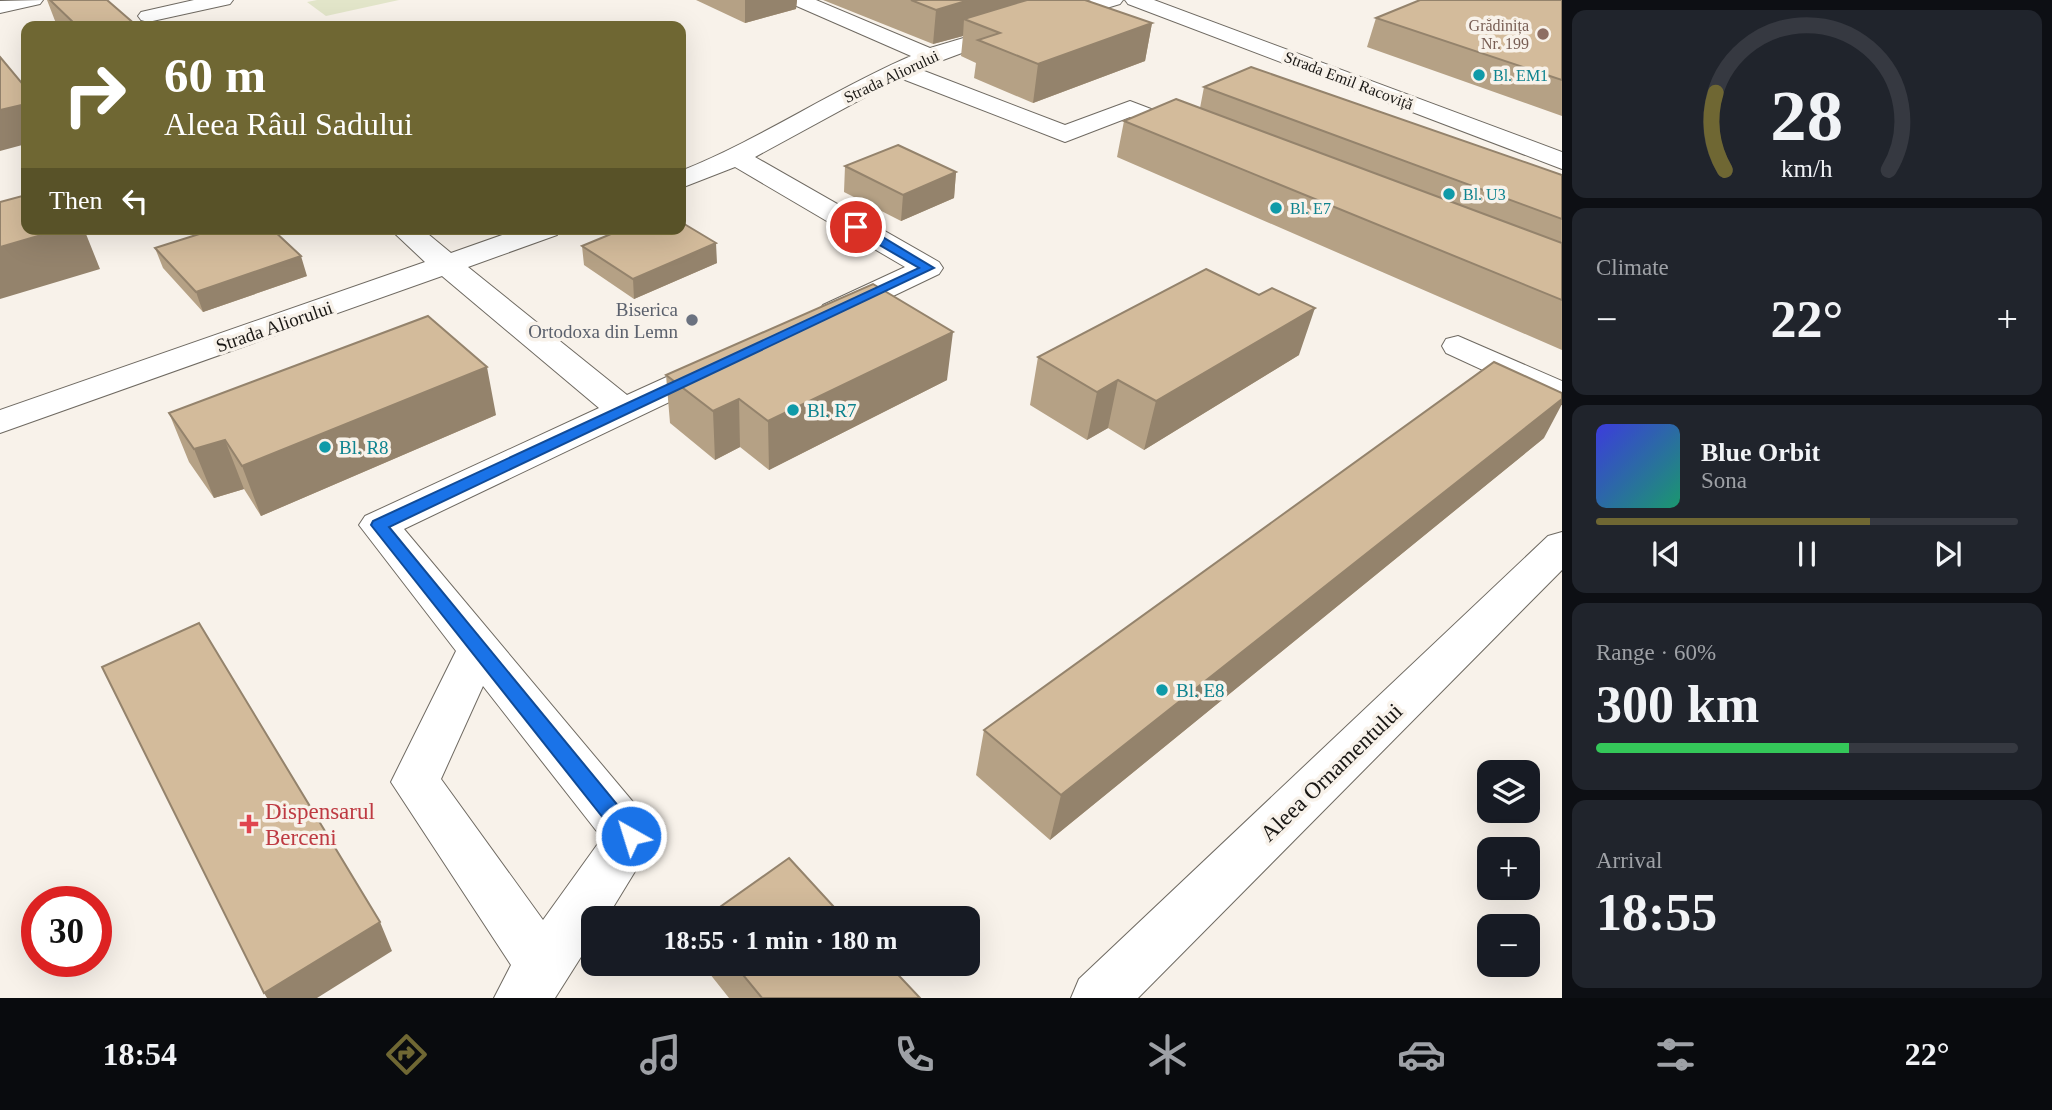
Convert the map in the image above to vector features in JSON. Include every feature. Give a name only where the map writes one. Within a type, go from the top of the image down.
[{"type":"street","points":[[0,7],[33,0]]},
{"type":"street","points":[[128,0],[154,21],[223,0]]},
{"type":"street","name":"Strada Aliorului","points":[[686,178],[737,157],[899,69],[929,56],[1113,0]]},
{"type":"street","name":"Strada Emil Racoviță","points":[[1135,0],[1562,161]]},
{"type":"street","points":[[805,1],[929,56]]},
{"type":"street","points":[[899,69],[1065,134],[1130,108],[1219,143]]},
{"type":"street","points":[[737,157],[928,268],[810,324]]},
{"type":"street","points":[[411,235],[624,411]]},
{"type":"street","name":"Strada Aliorului","points":[[0,422],[530,235]]},
{"type":"street","points":[[1458,345],[1562,394]]},
{"type":"street","points":[[478,648],[415,782],[533,982],[631,836],[379,525],[748,353]]},
{"type":"street","name":"Aleea Ornamentului","points":[[1099,998],[1562,546]]},
{"type":"green space","points":[[399,0],[326,16],[307,2]]},
{"type":"building","points":[[50,0],[107,0],[131,21],[72,21]]},
{"type":"building","points":[[911,0],[969,0],[936,10]]},
{"type":"building","points":[[1027,0],[1085,0],[1152,23],[1038,64],[978,40],[1000,33],[964,19]]},
{"type":"building","points":[[1420,0],[1562,0],[1562,80],[1376,18]]},
{"type":"building","points":[[0,57],[21,82],[21,105],[0,110]]},
{"type":"building","points":[[1251,67],[1562,175],[1562,219],[1204,87]]},
{"type":"building","points":[[1176,99],[1562,243],[1562,300],[1124,121]]},
{"type":"building","points":[[898,145],[956,172],[903,195],[845,166]]},
{"type":"building","points":[[21,196],[21,235],[41,235],[0,247],[0,202]]},
{"type":"building","points":[[686,225],[716,243],[633,279],[582,246],[609,235],[686,235]]},
{"type":"building","points":[[196,235],[278,235],[301,256],[196,292],[155,248]]},
{"type":"building","points":[[1206,269],[1259,295],[1272,288],[1315,308],[1156,401],[1118,380],[1097,392],[1038,357]]},
{"type":"building","points":[[873,284],[953,332],[768,421],[739,399],[713,411],[666,375]]},
{"type":"building","points":[[428,316],[487,367],[242,466],[225,440],[194,449],[169,413]]},
{"type":"building","name":"Bl. E8","points":[[1494,362],[1562,393],[1562,399],[1061,795],[984,730]]},
{"type":"building","name":"Dispensarul Berceni","points":[[199,623],[380,922],[264,993],[102,667]]},
{"type":"building","points":[[789,858],[833,906],[721,906]]},
{"type":"building","points":[[744,976],[899,976],[920,998],[762,998]]},
{"type":"place","name":"Grădinița Nr. 199","points":[[1543,34]]},
{"type":"place","name":"Bl. EM1","points":[[1479,75]]},
{"type":"place","name":"Bl. U3","points":[[1449,194]]},
{"type":"place","name":"Bl. E7","points":[[1276,208]]},
{"type":"place","name":"Biserica Ortodoxa din Lemn","points":[[692,320]]},
{"type":"place","name":"Bl. R7","points":[[793,410]]},
{"type":"place","name":"Bl. R8","points":[[325,447]]},
{"type":"place","name":"Bl. E8","points":[[1162,690]]},
{"type":"place","name":"Dispensarul Berceni","points":[[249,824]]},
{"type":"route","points":[[631,836],[379,525],[928,268],[856,227]]}]
